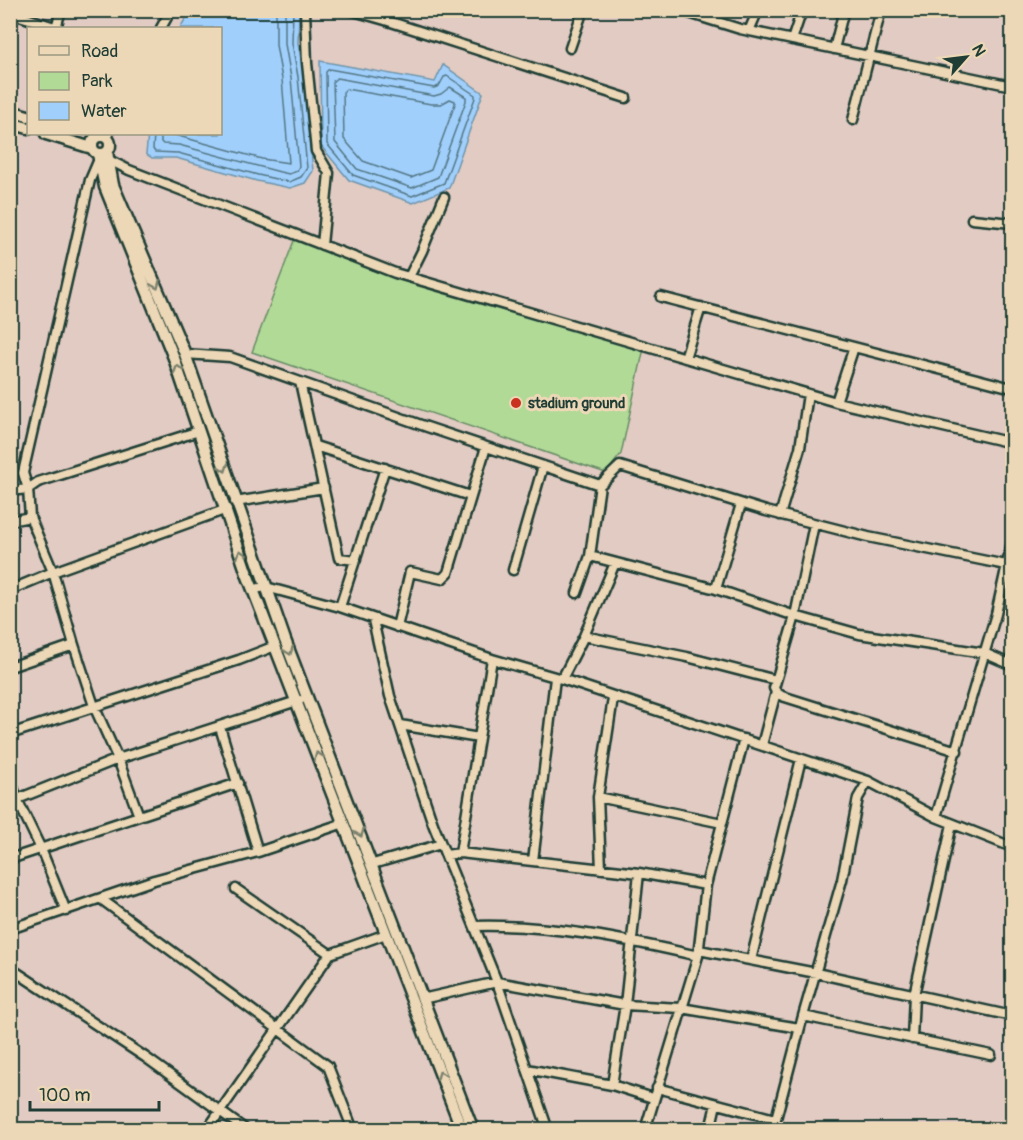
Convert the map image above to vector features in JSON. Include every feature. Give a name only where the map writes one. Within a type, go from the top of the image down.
[{"type":"main road","points":[[10,111],[27,116]]},
{"type":"main road","points":[[10,123],[27,128]]},
{"type":"main road","points":[[50,135],[101,147]]},
{"type":"main road","points":[[84,135],[101,147],[113,185],[185,354],[266,587],[473,1130]]},
{"type":"main road","points":[[101,147],[105,187],[174,358],[275,646],[462,1130]]},
{"type":"street","points":[[57,27],[61,10]]},
{"type":"street","points":[[162,27],[171,10]]},
{"type":"street","points":[[305,10],[307,63],[316,151],[329,173],[322,245]]},
{"type":"street","points":[[350,10],[626,98]]},
{"type":"street","points":[[570,48],[583,10]]},
{"type":"street","points":[[679,10],[749,31],[1012,86]]},
{"type":"street","points":[[749,31],[758,10]]},
{"type":"street","points":[[792,40],[802,10]]},
{"type":"street","points":[[834,49],[844,10]]},
{"type":"street","points":[[853,120],[871,57],[881,10]]},
{"type":"street","points":[[10,13],[54,27]]},
{"type":"street","points":[[139,816],[118,759],[94,706],[53,572],[30,517],[28,489],[23,473],[90,180],[101,147],[129,170],[409,277],[836,402],[1012,443]]},
{"type":"street","points":[[409,277],[444,197]]},
{"type":"street","points":[[972,219],[1012,223]]},
{"type":"street","points":[[661,297],[1012,388]]},
{"type":"street","points":[[685,358],[701,307]]},
{"type":"street","points":[[836,402],[854,347]]},
{"type":"street","points":[[185,354],[230,357],[600,485]]},
{"type":"street","points":[[300,382],[339,558],[356,560]]},
{"type":"street","points":[[780,515],[800,448],[808,394]]},
{"type":"street","points":[[10,491],[28,489],[38,482],[199,430]]},
{"type":"street","points":[[315,446],[470,496]]},
{"type":"street","points":[[397,627],[410,572],[442,579],[448,573],[486,447]]},
{"type":"street","points":[[513,570],[543,466]]},
{"type":"street","points":[[577,593],[590,556],[600,485],[620,466],[814,524],[1006,565]]},
{"type":"street","points":[[340,607],[385,468]]},
{"type":"street","points":[[236,502],[324,488]]},
{"type":"street","points":[[716,589],[741,504]]},
{"type":"street","points":[[10,590],[53,572],[227,510]]},
{"type":"street","points":[[10,521],[30,517]]},
{"type":"street","points":[[762,745],[776,692],[774,688],[776,680],[795,616],[814,524]]},
{"type":"street","points":[[936,817],[996,614],[1012,542]]},
{"type":"street","points":[[590,556],[716,589],[795,616],[859,634],[984,653],[1012,665]]},
{"type":"street","points":[[533,861],[558,679],[584,636],[615,564]]},
{"type":"street","points":[[254,589],[266,587],[340,607],[492,659],[762,745],[868,782],[936,817],[1012,847]]},
{"type":"street","points":[[373,620],[390,696],[441,844],[497,982],[548,1130]]},
{"type":"street","points":[[584,636],[687,657],[776,680]]},
{"type":"street","points":[[10,666],[74,645]]},
{"type":"street","points":[[10,734],[239,660],[275,646]]},
{"type":"street","points":[[460,853],[492,659]]},
{"type":"street","points":[[776,692],[782,696],[957,751]]},
{"type":"street","points":[[602,869],[598,797],[613,698]]},
{"type":"street","points":[[14,800],[118,759],[296,700],[308,699]]},
{"type":"street","points":[[400,724],[479,738]]},
{"type":"street","points":[[220,727],[258,852]]},
{"type":"street","points":[[645,1130],[698,953],[706,885],[744,740]]},
{"type":"street","points":[[751,960],[801,759]]},
{"type":"street","points":[[10,779],[14,800],[41,849],[66,911]]},
{"type":"street","points":[[772,1130],[802,1016],[842,880],[858,798],[868,782]]},
{"type":"street","points":[[10,859],[238,783]]},
{"type":"street","points":[[598,797],[722,823]]},
{"type":"street","points":[[10,929],[154,880],[258,852],[344,822]]},
{"type":"street","points":[[912,1039],[914,995],[952,824]]},
{"type":"street","points":[[373,864],[441,844]]},
{"type":"street","points":[[446,855],[460,853],[639,873],[706,885]]},
{"type":"street","points":[[612,1085],[625,1005],[639,873]]},
{"type":"street","points":[[236,889],[330,954]]},
{"type":"street","points":[[100,899],[328,1066],[354,1130]]},
{"type":"street","points":[[475,926],[516,925],[632,940],[816,973],[1012,1016]]},
{"type":"street","points":[[207,1130],[330,954],[386,934]]},
{"type":"street","points":[[10,968],[145,1058],[246,1130]]},
{"type":"street","points":[[422,999],[497,982],[625,1005],[681,1008],[800,1028]]},
{"type":"street","points":[[802,1016],[991,1055]]},
{"type":"street","points":[[527,1069],[612,1085],[653,1098]]},
{"type":"street","points":[[657,1088],[775,1119]]},
{"type":"street","points":[[710,1130],[716,1104]]},
{"type":"green space","name":"stadium ground","points":[[295,238],[644,348],[621,454],[606,473],[252,352]]},
{"type":"water","points":[[190,11],[299,11],[298,43],[304,76],[313,171],[305,183],[290,188],[176,158],[152,158],[146,154],[148,135],[222,135],[222,27],[181,27]]},
{"type":"water","points":[[320,61],[435,82],[443,65],[483,93],[449,188],[413,203],[349,180],[321,146]]},
{"type":"place","name":"stadium ground","points":[[516,403]]}]
